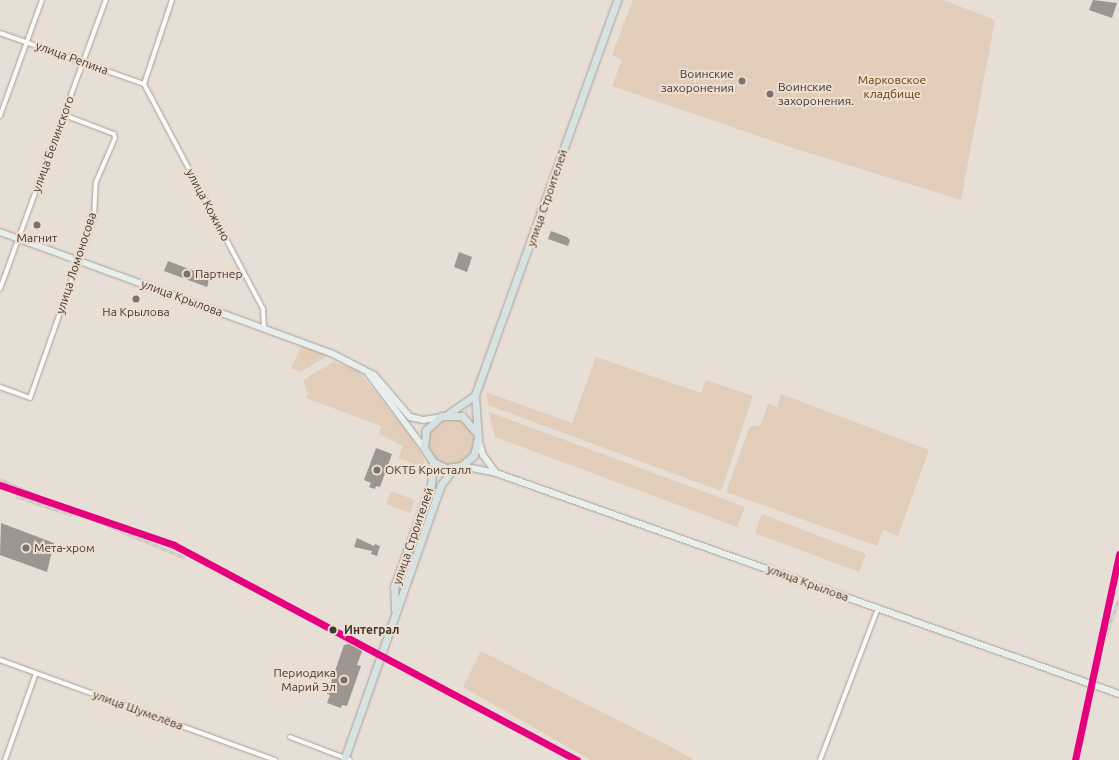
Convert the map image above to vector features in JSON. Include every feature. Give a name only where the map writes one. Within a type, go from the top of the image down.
[{"type":"main road","name":"улица Строителей","points":[[346,759],[395,610],[441,485],[458,467],[474,455],[477,435],[475,395],[617,0]]},
{"type":"main road","points":[[458,467],[433,462],[424,448],[426,430],[437,418],[448,414],[475,395]]},
{"type":"main road","points":[[448,414],[462,416],[477,435]]},
{"type":"main road","name":"улица Строителей","points":[[395,610],[394,587],[431,485],[433,462]]},
{"type":"street","points":[[0,116],[42,0]]},
{"type":"street","name":"улица Белинского","points":[[0,289],[106,0]]},
{"type":"street","points":[[144,84],[172,0]]},
{"type":"street","name":"улица Репина","points":[[0,33],[144,84]]},
{"type":"street","name":"улица Кожино","points":[[144,84],[263,309],[264,328]]},
{"type":"street","name":"улица Ломоносова","points":[[0,387],[30,398],[94,216],[96,182],[116,138],[114,134],[64,115]]},
{"type":"street","name":"улица Крылова","points":[[0,232],[264,328],[363,367],[381,382],[410,417],[424,420],[437,418]]},
{"type":"street","points":[[363,367],[424,448]]},
{"type":"street","points":[[477,435],[483,455],[496,473]]},
{"type":"street","name":"улица Крылова","points":[[458,467],[496,473],[1119,694]]},
{"type":"street","points":[[820,760],[878,608]]},
{"type":"street","name":"улица Шумелёва","points":[[0,660],[275,760]]},
{"type":"street","points":[[5,760],[36,673]]},
{"type":"street","points":[[290,737],[346,759]]},
{"type":"green space","name":"Марковское кладбище","points":[[633,0],[943,0],[995,20],[961,200],[796,149],[612,86],[622,60],[612,55]]},
{"type":"green space","points":[[302,345],[328,355],[301,372],[291,368]]},
{"type":"green space","points":[[596,357],[701,393],[706,380],[753,396],[721,491],[488,405],[486,392],[572,423]]},
{"type":"green space","points":[[333,362],[357,369],[411,437],[425,461],[421,467],[398,458],[403,446],[379,434],[381,426],[306,398],[308,394],[303,380]]},
{"type":"green space","points":[[781,394],[929,450],[898,536],[883,530],[877,546],[726,492],[750,426],[760,426],[768,404],[777,407]]},
{"type":"green space","points":[[489,412],[745,507],[737,527],[495,437]]},
{"type":"green space","points":[[446,418],[456,418],[464,422],[470,428],[474,436],[474,446],[470,454],[464,460],[456,464],[446,464],[438,460],[432,454],[428,446],[428,436],[432,428],[438,422]]},
{"type":"green space","points":[[391,491],[415,500],[410,513],[386,504]]},
{"type":"green space","points":[[762,514],[866,554],[859,572],[755,533]]},
{"type":"green space","points":[[481,651],[694,760],[591,760],[463,687]]},
{"type":"building","points":[[1093,0],[1117,3],[1112,18],[1089,10]]},
{"type":"building","points":[[551,231],[567,237],[570,240],[568,246],[548,239]]},
{"type":"building","points":[[459,252],[472,257],[467,272],[454,267]]},
{"type":"building","name":"Партнер","points":[[168,261],[210,277],[207,287],[164,271]]},
{"type":"building","name":"ОКТБ Кристалл","points":[[376,448],[392,454],[380,487],[376,486],[375,489],[369,487],[371,483],[364,480]]},
{"type":"building","name":"Мета-хром","points":[[1,523],[54,543],[47,572],[0,555]]},
{"type":"building","points":[[357,538],[374,546],[375,544],[380,546],[377,556],[371,554],[372,551],[354,547]]},
{"type":"building","name":"Периодика Марий Эл","points":[[349,644],[362,651],[357,665],[361,666],[347,706],[342,705],[341,708],[327,703],[330,695],[327,694],[344,645]]},
{"type":"railway","points":[[0,479],[52,502]]},
{"type":"railway","points":[[16,496],[72,515]]},
{"type":"railway","points":[[58,504],[185,558]]},
{"type":"railway","points":[[1075,760],[1119,554]]},
{"type":"railway","points":[[1106,635],[1119,600]]},
{"type":"transit line","points":[[0,485],[174,545],[577,760]]},
{"type":"transit line","points":[[1075,760],[1119,554]]},
{"type":"place","name":"Воинские захоронения","points":[[742,81]]},
{"type":"place","name":"Воинские захоронения.","points":[[770,94]]},
{"type":"place","name":"Магнит","points":[[37,225]]},
{"type":"place","name":"Партнер","points":[[187,274]]},
{"type":"place","name":"На Крылова","points":[[136,299]]},
{"type":"place","name":"ОКТБ Кристалл","points":[[377,470]]},
{"type":"place","name":"Мета-хром","points":[[26,548]]},
{"type":"place","name":"Интеграл","points":[[333,630]]},
{"type":"place","name":"Периодика Марий Эл","points":[[344,680]]}]
